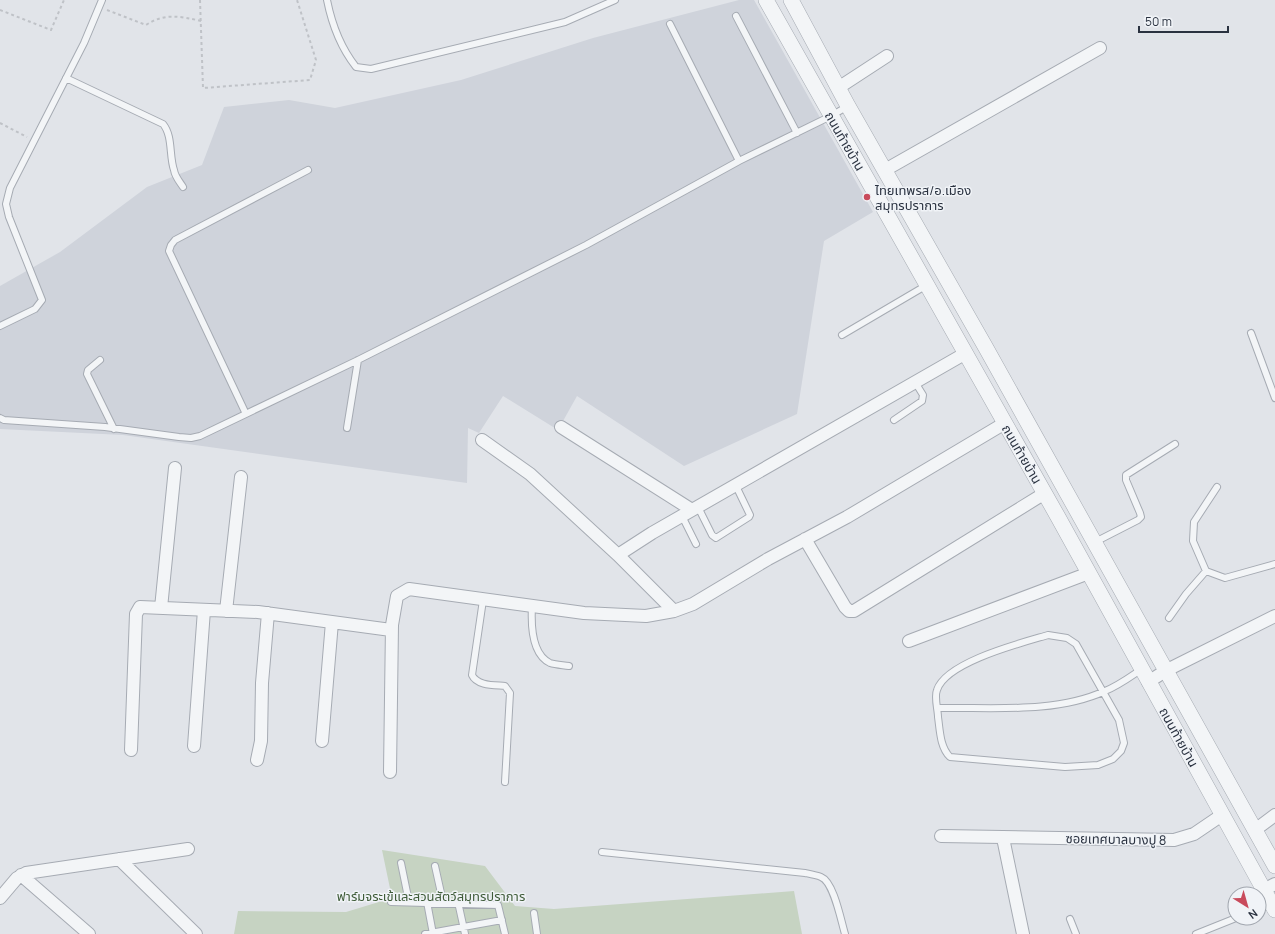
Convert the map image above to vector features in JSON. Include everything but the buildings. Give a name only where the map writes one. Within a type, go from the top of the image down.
[{"type":"street","name":"ถนนท้ายบ้าน","points":[[766,0],[1045,493],[1222,815],[1270,887],[1268,907]]},
{"type":"street","name":"ถนนท้ายบ้าน","points":[[791,0],[848,106],[1167,670],[1275,866]]},
{"type":"street","points":[[885,170],[1100,48]]},
{"type":"street","points":[[838,88],[887,56]]},
{"type":"street","points":[[618,555],[690,511],[966,353]]},
{"type":"street","points":[[390,772],[392,630],[398,596],[409,589],[584,613],[646,616],[674,611],[693,604],[846,517],[1005,422]]},
{"type":"street","points":[[561,427],[690,511]]},
{"type":"street","points":[[482,440],[530,474],[618,555],[674,611]]},
{"type":"street","points":[[161,608],[175,468]]},
{"type":"street","points":[[226,611],[241,477]]},
{"type":"street","points":[[805,539],[845,607],[849,611],[854,611],[1045,493]]},
{"type":"street","points":[[909,641],[1089,573]]},
{"type":"street","points":[[130,750],[136,614],[140,607],[268,613],[392,630]]},
{"type":"street","points":[[194,746],[204,610]]},
{"type":"street","points":[[258,760],[261,741],[262,683],[268,613]]},
{"type":"street","points":[[1145,676],[1167,670],[1275,616]]},
{"type":"street","points":[[322,741],[332,622]]},
{"type":"street","name":"ซอยเทศบาลบางปู 8","points":[[941,836],[1174,840],[1194,834],[1222,815]]},
{"type":"street","points":[[1255,830],[1275,815]]},
{"type":"street","points":[[1003,838],[1023,934]]},
{"type":"street","points":[[0,898],[21,875],[188,849]]},
{"type":"street","points":[[119,859],[196,934]]},
{"type":"street","points":[[21,875],[89,934]]},
{"type":"lane","points":[[0,326],[35,309],[42,300],[3,204],[33,140],[84,43],[102,0]]},
{"type":"lane","points":[[327,0],[331,19],[346,54],[356,67],[371,69],[565,22],[616,0]]},
{"type":"lane","points":[[736,16],[797,133]]},
{"type":"lane","points":[[670,24],[739,161]]},
{"type":"lane","points":[[66,78],[163,124],[168,135],[173,170],[183,187]]},
{"type":"lane","points":[[0,418],[4,420],[114,429],[190,438],[200,436],[358,360],[586,245],[739,161],[831,116],[848,106]]},
{"type":"lane","points":[[246,414],[169,251],[175,240],[308,170]]},
{"type":"lane","points":[[842,335],[927,285]]},
{"type":"lane","points":[[1251,333],[1275,398]]},
{"type":"lane","points":[[100,360],[88,370],[87,374],[114,429]]},
{"type":"lane","points":[[347,428],[358,360]]},
{"type":"lane","points":[[894,420],[922,401],[923,395],[915,382]]},
{"type":"lane","points":[[1095,542],[1138,520],[1141,517],[1126,480],[1126,475],[1176,444]]},
{"type":"lane","points":[[690,511],[716,538],[749,517],[750,514],[736,486]]},
{"type":"lane","points":[[1217,487],[1194,522],[1193,541],[1206,571],[1226,578],[1275,564]]},
{"type":"lane","points":[[690,511],[696,544]]},
{"type":"lane","points":[[1169,618],[1186,594],[1206,571]]},
{"type":"lane","points":[[483,600],[472,675],[474,680],[478,682],[505,686],[510,693],[505,782]]},
{"type":"lane","points":[[532,606],[531,630],[535,644],[542,655],[549,662],[569,666]]},
{"type":"lane","points":[[1048,635],[1067,638],[1076,644],[1120,720],[1124,743],[1121,751],[1113,759],[1098,765],[1052,766],[950,757],[944,751],[940,734],[938,708],[936,691],[943,679],[961,666],[1015,644],[1048,635]]},
{"type":"lane","points":[[938,708],[1030,708],[1065,703],[1104,692],[1145,676]]},
{"type":"lane","points":[[602,852],[713,865],[805,873],[822,877],[832,891],[845,934]]},
{"type":"lane","points":[[401,863],[409,902]]},
{"type":"lane","points":[[435,866],[443,902]]},
{"type":"lane","points":[[391,902],[458,902],[498,905],[505,934]]},
{"type":"lane","points":[[427,902],[433,933]]},
{"type":"lane","points":[[458,902],[465,934]]},
{"type":"lane","points":[[534,913],[537,934]]},
{"type":"lane","points":[[1070,919],[1076,934]]},
{"type":"lane","points":[[425,934],[464,925],[502,920]]},
{"type":"lane","points":[[1196,934],[1227,922]]},
{"type":"path","points":[[0,10],[51,30],[64,0]]},
{"type":"path","points":[[200,0],[203,88],[310,80],[316,60],[297,0]]},
{"type":"path","points":[[99,7],[146,25],[155,19],[174,15],[201,21]]},
{"type":"path","points":[[0,123],[33,140]]},
{"type":"shaded area","points":[[739,0],[754,0],[873,212],[824,241],[797,414],[684,466],[577,396],[558,430],[503,396],[479,433],[468,428],[467,483],[123,435],[0,429],[0,286],[60,252],[147,187],[202,165],[224,107],[289,100],[335,108],[461,80],[593,38]]},
{"type":"green space","name":"ฟาร์มจระเข้และสวนสัตว์สมุทรปราการ","points":[[382,850],[485,866],[515,906],[554,909],[794,891],[802,934],[234,934],[238,911],[346,912],[392,898]]},
{"type":"place","name":"ไทยเทพรส/อ.เมือง สมุทรปราการ","points":[[867,197]]}]
